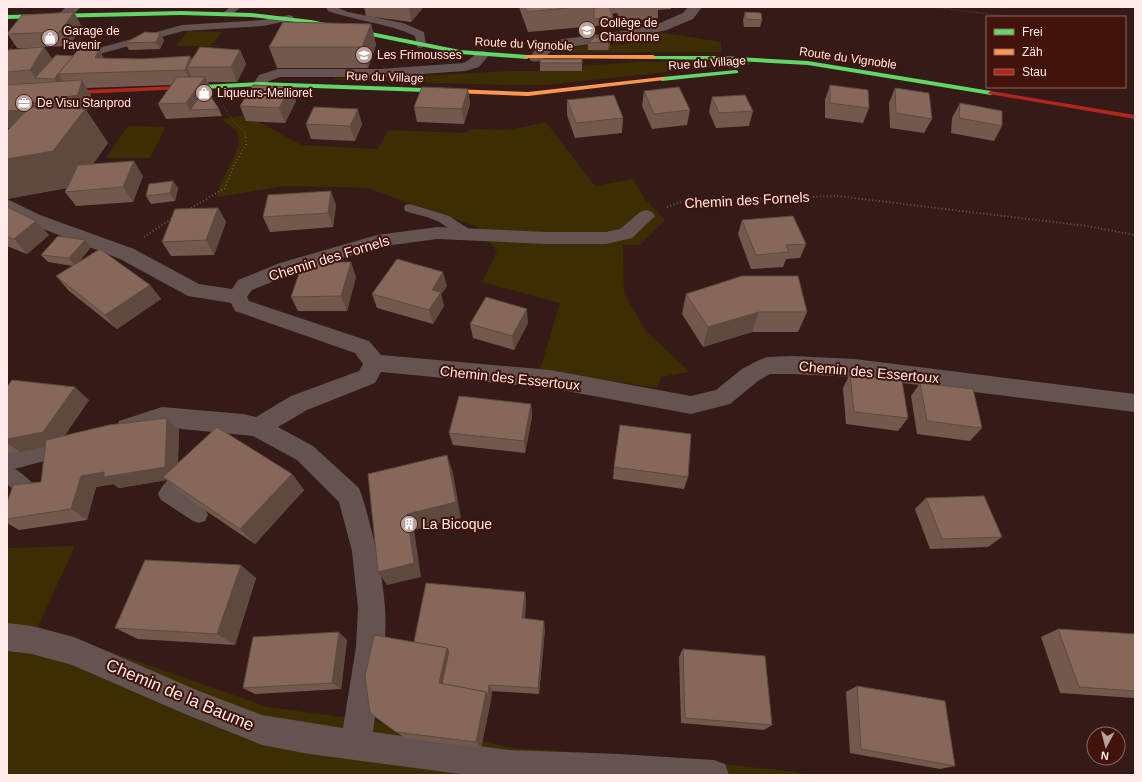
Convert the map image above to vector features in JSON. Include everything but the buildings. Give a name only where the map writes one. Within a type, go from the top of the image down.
[{"type":"street","points":[[536,58],[542,51],[550,46],[624,35],[662,27],[688,16],[695,7]]},
{"type":"street","name":"Route du Vignoble","points":[[7,17],[64,13],[232,10],[289,18],[421,45],[482,55],[536,58],[668,57],[808,63],[1135,117]]},
{"type":"street","points":[[14,29],[64,13]]},
{"type":"street","points":[[260,84],[264,78],[278,73],[380,73],[465,66],[474,64],[482,55]]},
{"type":"street","points":[[780,71],[858,71]]},
{"type":"street","name":"Rue du Village","points":[[7,98],[60,93],[260,84],[528,94],[705,74],[742,72]]},
{"type":"street","points":[[7,205],[34,219],[127,254],[195,291],[237,297],[242,306],[362,347],[375,363],[367,377],[299,403],[242,430]]},
{"type":"street","name":"Chemin des Fornels","points":[[237,297],[245,286],[280,271],[377,241],[437,233],[547,238],[606,238],[626,234],[646,216]]},
{"type":"street","name":"Chemin des Essertoux","points":[[375,363],[550,379],[692,405],[722,398],[750,375],[767,366],[793,365],[855,368],[1135,403]]},
{"type":"street","points":[[7,461],[162,417],[242,430],[305,453],[350,496],[365,551],[372,608],[370,647],[356,745]]},
{"type":"street","name":"Chemin de la Baume","points":[[7,637],[32,640],[74,651],[196,704],[262,730],[309,739],[509,765],[619,769],[714,775]]},
{"type":"lane","points":[[331,7],[331,9],[346,14],[400,25],[420,34],[421,45]]},
{"type":"lane","points":[[60,93],[90,57],[96,52],[182,28],[263,23],[289,18]]},
{"type":"lane","points":[[410,208],[444,219],[467,234]]},
{"type":"lane","points":[[199,515],[167,494],[200,461]]},
{"type":"lane","points":[[7,473],[30,492]]},
{"type":"path","points":[[934,7],[1003,16]]},
{"type":"path","points":[[7,55],[27,25]]},
{"type":"path","points":[[183,213],[225,188],[234,166],[246,145],[244,132],[223,106],[221,94],[224,86]]},
{"type":"path","name":"Chemin des Fornels","points":[[646,216],[683,201],[837,196],[1087,226],[1135,234]]},
{"type":"path","points":[[127,254],[140,239],[177,216]]},
{"type":"shaded area","points":[[188,31],[222,32],[210,46],[176,46]]},
{"type":"shaded area","points":[[659,32],[721,42],[721,52],[555,53],[591,43],[610,45],[632,43],[637,36],[656,34]]},
{"type":"shaded area","points":[[636,62],[751,62],[750,65],[714,67],[545,85],[335,80],[335,78],[402,77],[509,71],[581,71],[581,66]]},
{"type":"shaded area","points":[[246,115],[301,145],[378,149],[388,130],[466,133],[470,129],[509,130],[546,122],[595,186],[633,179],[645,199],[665,220],[640,245],[623,245],[624,293],[645,330],[690,372],[661,377],[657,388],[540,370],[560,303],[482,282],[497,251],[477,227],[367,188],[285,186],[217,197],[219,187],[239,146],[238,133],[222,119]]},
{"type":"shaded area","points":[[128,126],[166,127],[150,158],[106,158]]},
{"type":"shaded area","points":[[75,546],[38,626],[267,707],[425,728],[512,748],[658,757],[788,771],[810,775],[7,775],[7,548]]},
{"type":"traffic: fast","points":[[7,17],[181,13],[251,15],[311,22],[460,52],[527,57]]},
{"type":"traffic: fast","points":[[653,57],[720,58],[808,63],[991,93]]},
{"type":"traffic: fast","points":[[662,79],[736,72]]},
{"type":"traffic: fast","points":[[202,87],[260,84],[452,91]]},
{"type":"traffic: slow","points":[[527,57],[653,57]]},
{"type":"traffic: slow","points":[[452,91],[528,94],[662,79]]},
{"type":"traffic: jam","points":[[7,98],[60,93],[202,87]]},
{"type":"traffic: jam","points":[[991,93],[1135,117]]},
{"type":"place","name":"Collège de Chardonne","points":[[587,30]]},
{"type":"place","name":"Garage de l'avenir","points":[[50,38]]},
{"type":"place","name":"Les Frimousses","points":[[364,55]]},
{"type":"place","name":"Liqueurs-Mellioret","points":[[204,93]]},
{"type":"place","name":"De Visu Stanprod","points":[[24,103]]},
{"type":"place","name":"La Bicoque","points":[[409,524]]}]
